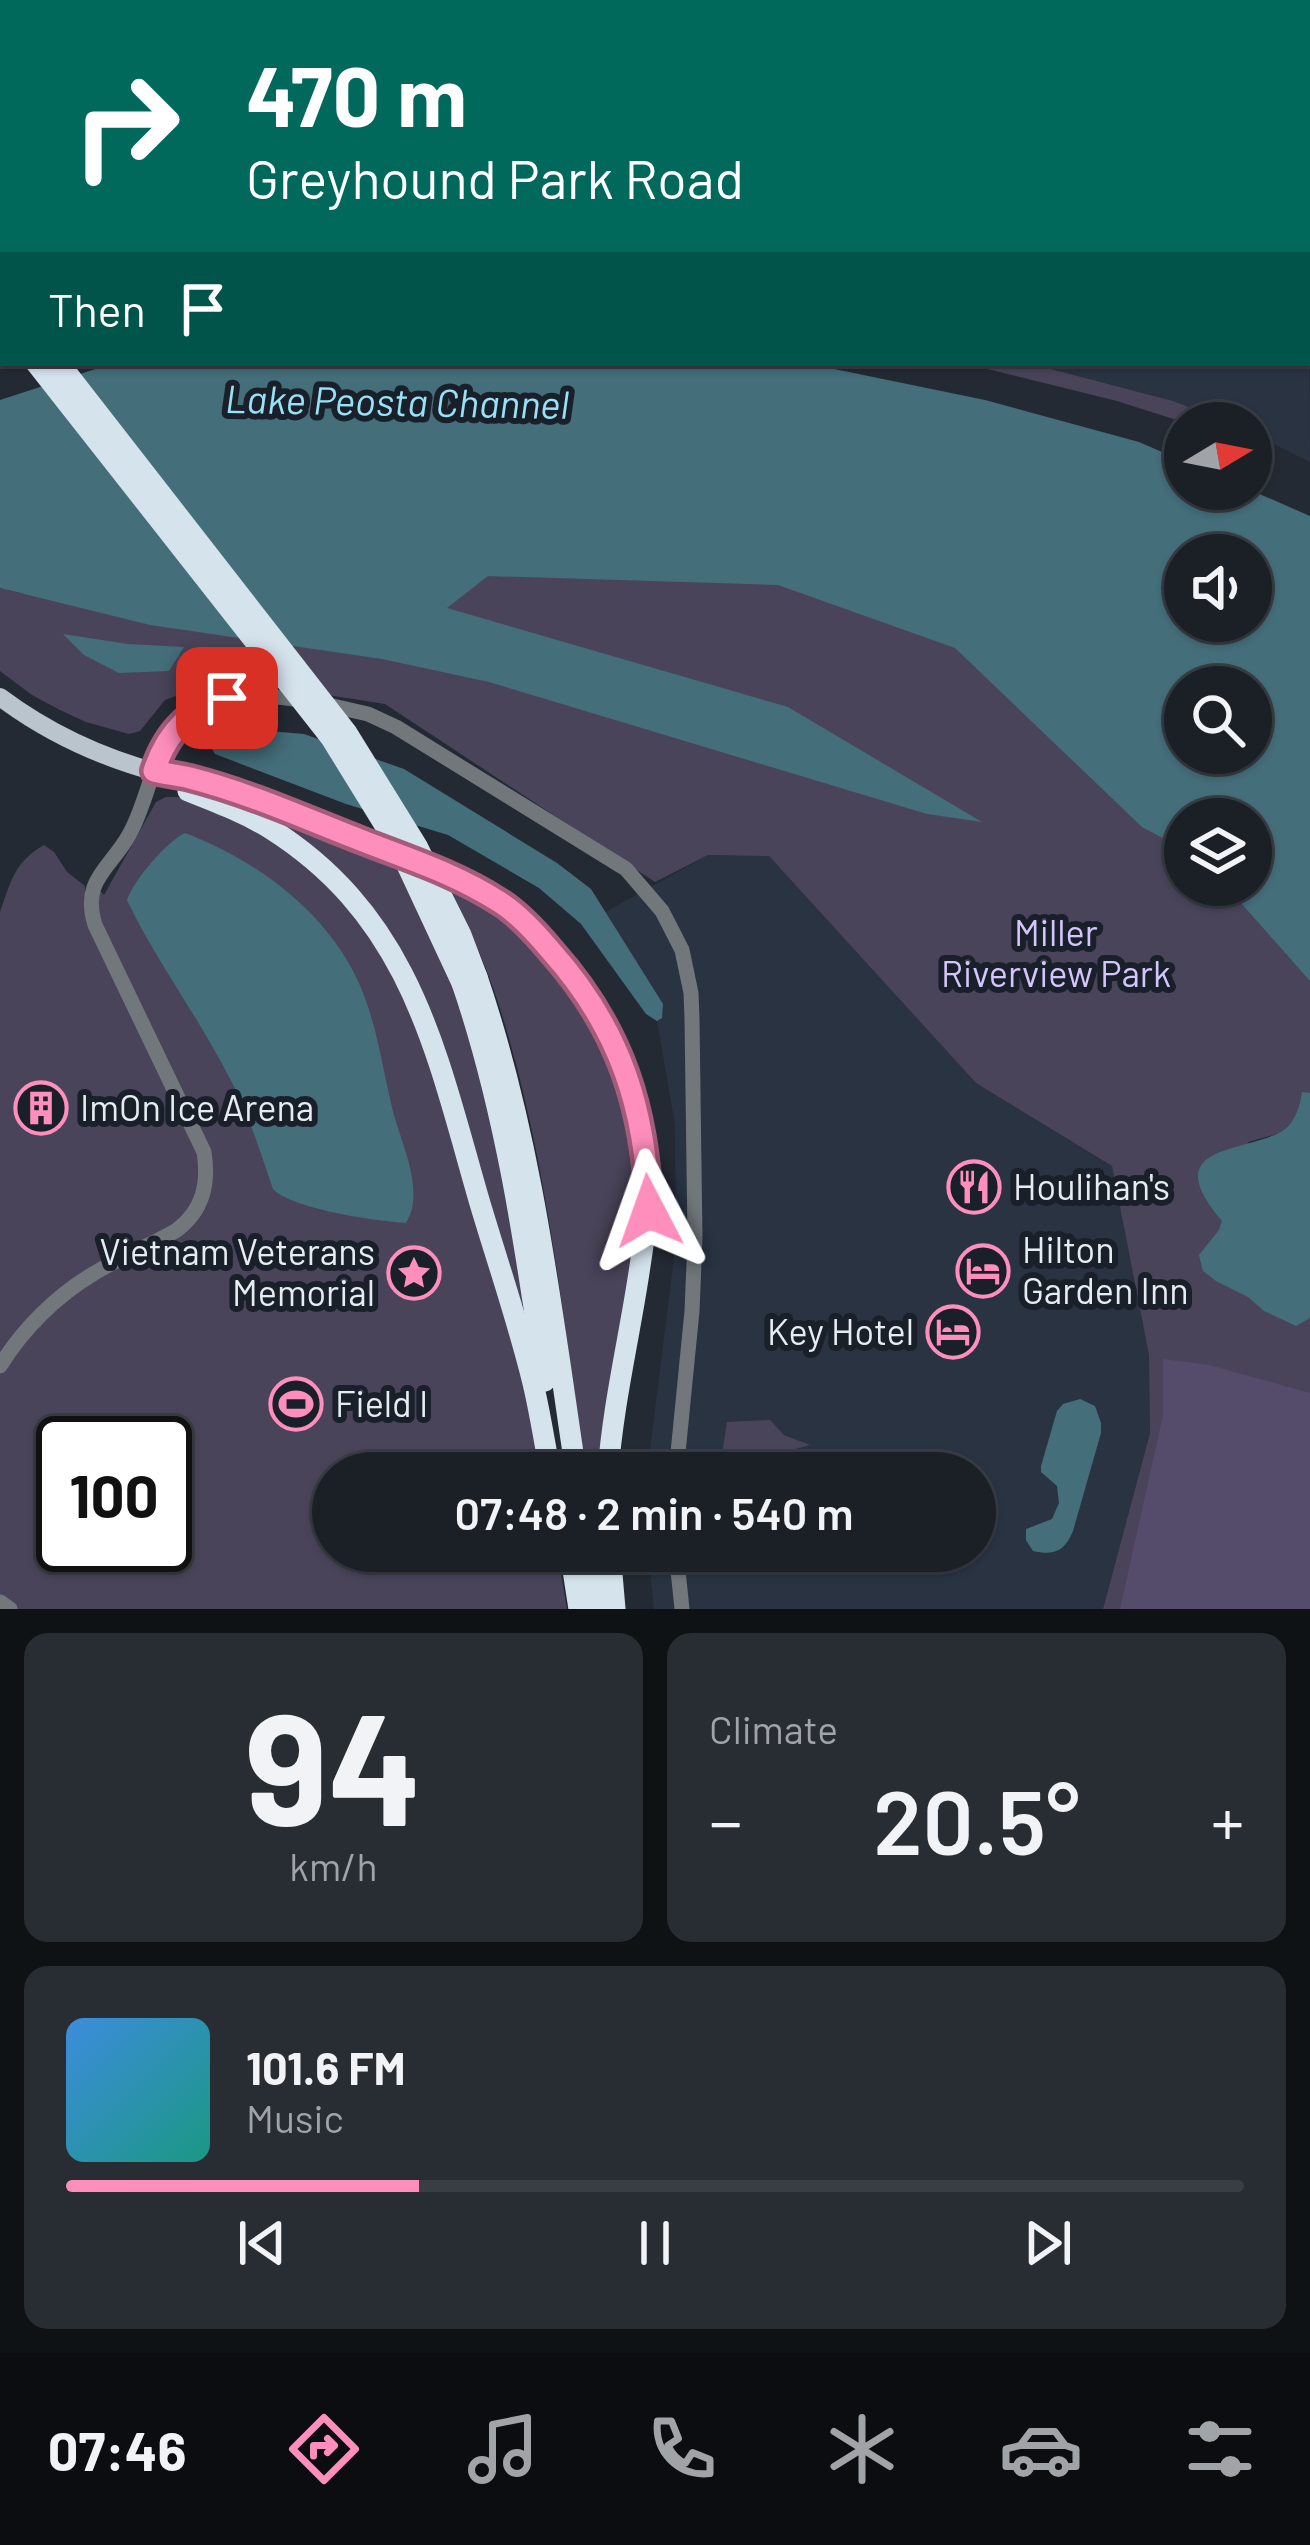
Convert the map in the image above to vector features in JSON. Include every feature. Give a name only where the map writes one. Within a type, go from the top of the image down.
[{"type":"highway","points":[[38,366],[332,738],[470,980],[513,1094],[573,1452]]},
{"type":"highway","points":[[61,366],[347,733],[417,846],[460,935],[510,1157],[551,1452]]},
{"type":"highway","points":[[158,772],[184,789],[267,826],[316,862],[367,915],[406,977],[441,1072],[521,1338],[549,1452]]},
{"type":"highway","points":[[158,772],[188,777],[253,800],[456,878],[502,903],[572,973],[598,1012],[624,1067],[639,1116],[649,1211],[610,1452]]},
{"type":"highway","points":[[573,1572],[579,1609]]},
{"type":"highway","points":[[591,1572],[597,1609]]},
{"type":"highway","points":[[612,1572],[615,1609]]},
{"type":"main road","points":[[0,697],[62,737],[158,772]]},
{"type":"street","points":[[0,1366],[62,1296],[95,1272],[176,1230],[195,1213],[207,1174],[200,1142],[95,925],[91,906],[95,880],[133,828],[166,743],[180,723],[227,698],[286,697],[368,714],[430,746],[626,869],[652,896],[673,929],[691,993],[695,1257],[678,1452]]},
{"type":"street","points":[[678,1572],[682,1609]]},
{"type":"street","points":[[0,1602],[10,1609]]},
{"type":"shaded area","points":[[1039,366],[1309,366],[1310,462],[1272,443],[1272,402],[1176,402]]},
{"type":"shaded area","points":[[708,855],[769,856],[976,1083],[1112,1166],[1149,1355],[1150,1433],[1103,1609],[654,1609],[650,1572],[996,1572],[996,1452],[650,1452],[676,1241],[675,1125],[657,1021],[593,919]]},
{"type":"shaded area","points":[[1163,1359],[1209,1365],[1310,1393],[1310,1609],[1120,1609],[1163,1415]]},
{"type":"green space","points":[[975,366],[1039,366],[1176,402],[1164,402],[1164,416]]},
{"type":"green space","name":"Miller Riverview Park","points":[[600,532],[925,606],[1164,815],[1164,906],[1262,906],[1310,981],[1310,1115],[1284,1132],[1248,1142],[1310,1299],[1310,1609],[1103,1609],[1150,1433],[1149,1355],[1112,1166],[976,1083],[769,856],[708,855],[655,882],[385,704],[213,682],[165,700],[140,731],[129,734],[60,710],[0,671],[0,588],[24,594],[381,602]]},
{"type":"green space","points":[[178,797],[215,810],[281,845],[346,903],[406,990],[515,1338],[539,1452],[312,1452],[312,1572],[561,1572],[567,1609],[0,1609],[0,912],[20,866],[44,845],[85,886],[85,904],[100,891],[104,895],[156,802]]},
{"type":"green space","points":[[238,802],[394,859],[448,975],[475,1047],[498,1142],[524,1303],[407,961]]},
{"type":"green space","points":[[447,881],[520,926],[559,966],[594,1017],[631,1109],[642,1205],[604,1452],[583,1452],[532,1130],[503,1018]]},
{"type":"green space","points":[[770,1420],[784,1435],[810,1445],[784,1452],[722,1452],[727,1422]]},
{"type":"water","name":"Lake Peosta Channel","points":[[105,366],[820,366],[985,400],[1139,442],[1164,453],[1164,510],[1272,510],[1272,499],[1310,516],[1310,981],[1244,906],[1272,906],[1272,798],[1164,798],[1164,839],[1142,827],[955,648],[778,585],[488,576],[447,608],[788,707],[982,822],[927,814],[489,682],[382,659],[150,625],[0,588],[0,400]]},
{"type":"water","points":[[63,634],[184,647],[169,671],[119,673],[84,655]]},
{"type":"water","points":[[246,729],[304,734],[404,769],[557,863],[591,889],[663,1004],[662,1018],[657,1021],[646,1014],[581,924],[539,888],[448,835],[346,804],[215,754],[207,741],[211,734]]},
{"type":"water","points":[[185,833],[242,860],[293,897],[336,943],[352,970],[370,1012],[413,1184],[406,1223],[316,1208],[273,1189],[236,1090],[127,900],[152,862]]},
{"type":"water","points":[[1302,1092],[1310,1093],[1310,1318],[1296,1326],[1203,1271],[1199,1255],[1222,1221],[1198,1179],[1210,1157],[1289,1126]]},
{"type":"water","points":[[1080,1399],[1095,1406],[1101,1433],[1073,1531],[1058,1550],[1033,1551],[1026,1529],[1052,1519],[1059,1503],[1057,1486],[1041,1472],[1057,1411]]},
{"type":"place","name":"ImOn Ice Arena","points":[[41,1108]]},
{"type":"place","name":"Houlihan's","points":[[974,1187]]},
{"type":"place","name":"Hilton Garden Inn","points":[[983,1271]]},
{"type":"place","name":"Vietnam Veterans Memorial","points":[[414,1273]]},
{"type":"place","name":"Key Hotel","points":[[953,1332]]},
{"type":"place","name":"Field I","points":[[296,1404]]},
{"type":"route","points":[[227,698],[180,723],[154,771],[188,777],[253,800],[456,878],[502,903],[572,973],[617,1049],[639,1116],[649,1211]]}]
